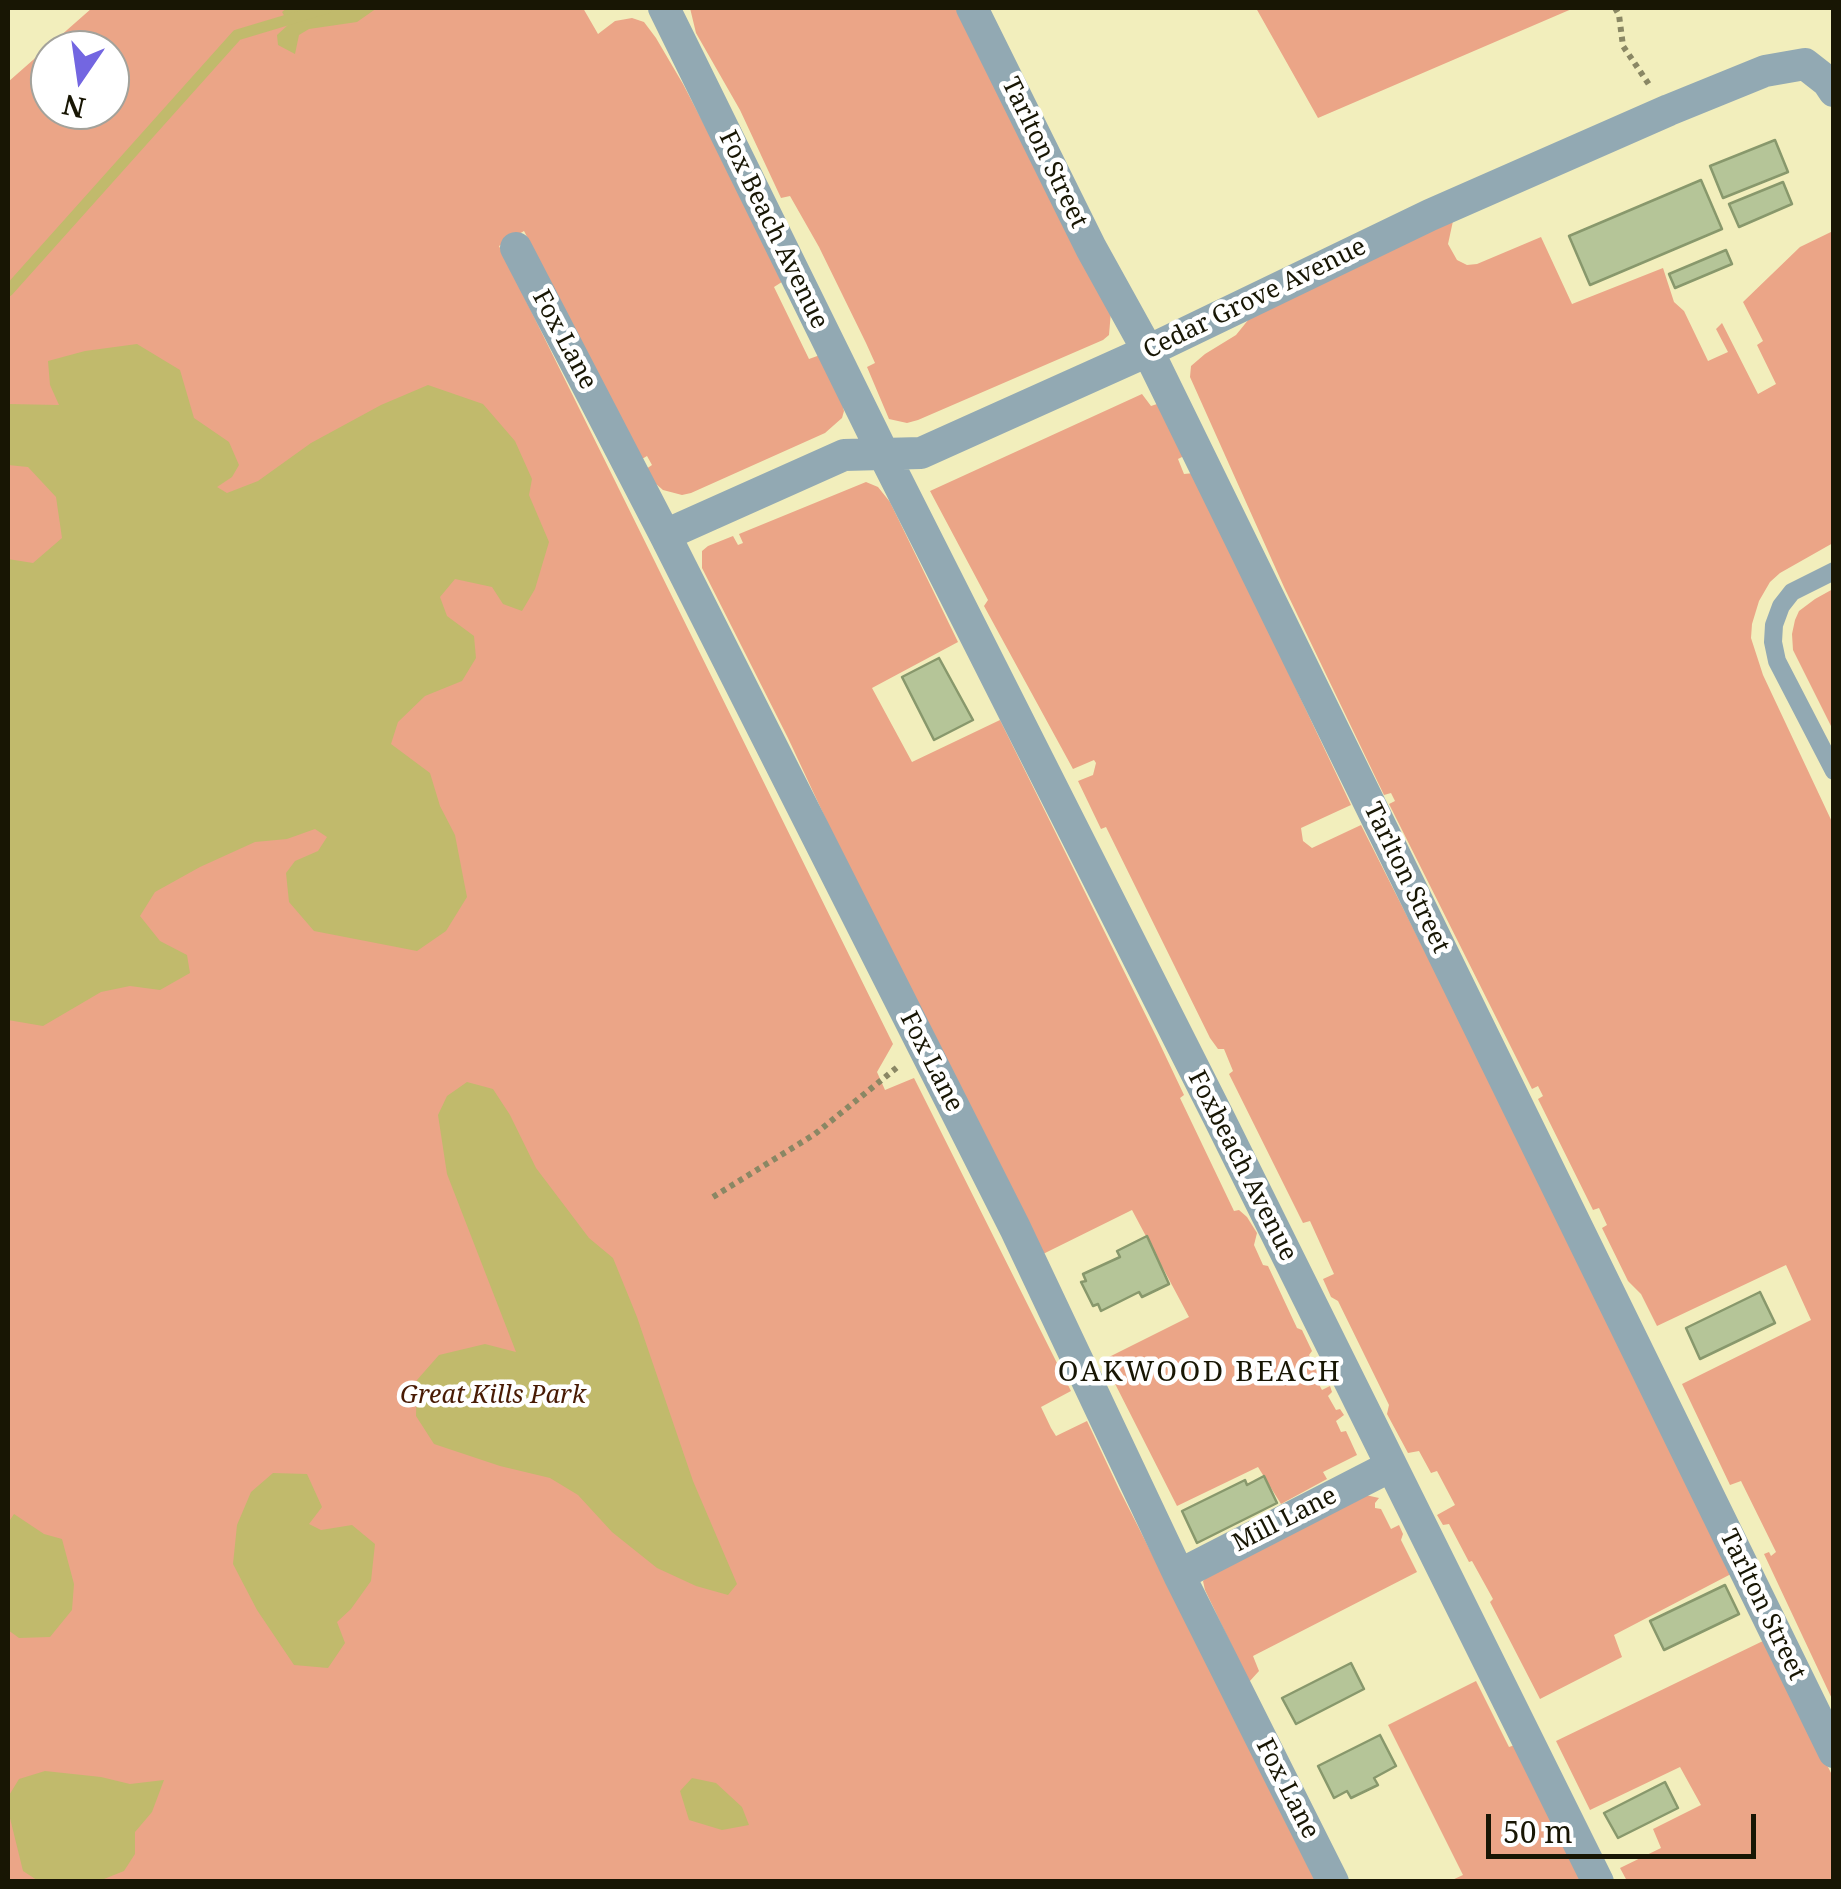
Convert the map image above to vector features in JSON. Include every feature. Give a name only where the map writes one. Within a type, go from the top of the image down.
[{"type":"street","name":"Fox Beach Avenue","points":[[664,8],[882,454]]},
{"type":"street","name":"Tarlton Street","points":[[972,8],[1091,248],[1148,352],[1834,1752]]},
{"type":"street","name":"Cedar Grove Avenue","points":[[665,534],[844,456],[922,453],[1148,352],[1430,215],[1765,71],[1805,64],[1834,91]]},
{"type":"street","name":"Fox Lane","points":[[516,248],[665,534],[1015,1228],[1179,1574],[1333,1882]]},
{"type":"street","name":"Foxbeach Avenue","points":[[882,454],[1598,1882]]},
{"type":"street","name":"Mill Lane","points":[[1179,1574],[1392,1466]]},
{"type":"lane","points":[[1834,570],[1792,592],[1781,606],[1773,642],[1778,661],[1834,771]]},
{"type":"path","points":[[1615,8],[1623,46],[1669,110]]},
{"type":"path","points":[[713,1197],[815,1134],[923,1046]]},
{"type":"green space","name":"Great Kills Park","points":[[92,8],[583,8],[598,34],[615,21],[632,18],[644,22],[683,84],[785,280],[774,287],[809,359],[820,355],[840,395],[842,418],[825,433],[691,493],[663,490],[646,469],[652,465],[647,456],[642,459],[524,231],[499,246],[893,1044],[877,1072],[885,1090],[914,1078],[1071,1391],[1041,1407],[1051,1428],[1056,1436],[1087,1421],[1318,1881],[8,1881],[8,82],[30,63],[30,130],[130,130],[130,30],[67,30]]},
{"type":"green space","points":[[690,8],[963,8],[1111,311],[1109,335],[918,420],[907,423],[889,419],[867,367],[875,363],[866,343],[790,196],[781,198],[740,110],[696,33]]},
{"type":"green space","points":[[1256,8],[1574,8],[1318,118]]},
{"type":"green space","points":[[1453,221],[1448,244],[1457,260],[1467,265],[1541,237],[1572,304],[1663,268],[1674,302],[1684,311],[1708,361],[1728,352],[1716,329],[1722,323],[1758,394],[1776,384],[1757,345],[1763,341],[1743,302],[1800,247],[1833,231],[1833,543],[1770,582],[1759,601],[1751,638],[1763,675],[1833,824],[1833,1701],[1764,1554],[1769,1552],[1771,1556],[1776,1552],[1741,1481],[1730,1485],[1682,1384],[1811,1320],[1786,1265],[1657,1326],[1641,1294],[1628,1281],[1602,1228],[1607,1225],[1599,1208],[1593,1210],[1538,1099],[1543,1096],[1538,1086],[1532,1089],[1389,804],[1395,801],[1391,793],[1384,795],[1284,587],[1190,377],[1191,366],[1236,335],[1253,314]]},
{"type":"green space","points":[[1142,394],[1151,406],[1157,404],[1184,456],[1178,459],[1184,474],[1194,473],[1351,805],[1301,828],[1303,841],[1312,848],[1361,825],[1731,1574],[1614,1635],[1622,1657],[1540,1699],[1472,1561],[1469,1562],[1449,1524],[1443,1525],[1437,1515],[1455,1505],[1437,1471],[1431,1473],[1419,1451],[1408,1453],[1387,1414],[1389,1405],[1338,1301],[1331,1297],[1323,1279],[1334,1274],[1310,1221],[1303,1223],[1229,1074],[1233,1071],[1224,1049],[1218,1049],[1210,1038],[1106,827],[1101,829],[1078,781],[1093,775],[1096,763],[1094,760],[1073,769],[984,606],[988,600],[930,491]]},
{"type":"green space","points":[[866,482],[878,487],[890,502],[958,642],[872,688],[912,762],[1000,720],[1157,1038],[1184,1095],[1180,1098],[1234,1211],[1239,1210],[1247,1217],[1257,1233],[1254,1245],[1312,1351],[1309,1355],[1319,1376],[1316,1379],[1322,1390],[1330,1386],[1332,1392],[1328,1396],[1344,1415],[1336,1421],[1341,1432],[1346,1431],[1357,1455],[1323,1472],[1327,1479],[1281,1504],[1258,1467],[1177,1506],[1103,1360],[1189,1317],[1132,1210],[1041,1255],[702,568],[702,551],[708,546],[733,536],[738,545],[743,543],[739,534]]},
{"type":"green space","points":[[1833,589],[1833,730],[1793,650],[1792,634],[1799,611]]},
{"type":"green space","points":[[1361,1494],[1379,1498],[1375,1508],[1381,1509],[1391,1529],[1399,1525],[1401,1540],[1417,1572],[1253,1656],[1259,1671],[1249,1682],[1203,1581]]},
{"type":"green space","points":[[1765,1640],[1833,1777],[1833,1881],[1627,1881],[1620,1868],[1661,1848],[1653,1829],[1701,1805],[1680,1767],[1590,1810],[1556,1741]]},
{"type":"green space","points":[[1476,1681],[1509,1747],[1515,1745],[1582,1881],[1450,1881],[1463,1875],[1388,1725]]},
{"type":"shaded area","points":[[287,8],[377,8],[357,22],[309,29],[299,35],[295,54],[278,45],[277,35],[289,24],[282,12]]},
{"type":"shaded area","points":[[137,344],[180,370],[194,418],[229,442],[239,465],[232,477],[217,487],[227,493],[258,481],[311,443],[381,405],[428,385],[483,404],[515,441],[532,479],[529,495],[549,542],[535,589],[522,611],[503,604],[492,587],[455,579],[440,597],[447,616],[474,636],[476,658],[462,681],[425,696],[398,722],[391,744],[430,773],[440,806],[455,835],[467,897],[446,931],[417,951],[314,931],[289,902],[286,873],[295,861],[318,851],[327,837],[315,829],[287,839],[255,842],[155,892],[140,916],[160,941],[187,955],[190,973],[160,990],[130,986],[101,992],[43,1026],[8,1020],[8,559],[33,563],[62,538],[56,497],[28,467],[8,465],[8,404],[59,405],[50,385],[48,361]]},
{"type":"shaded area","points":[[467,1082],[493,1089],[536,1168],[589,1238],[613,1258],[693,1481],[737,1584],[728,1595],[657,1568],[612,1532],[578,1495],[550,1478],[434,1444],[416,1416],[417,1380],[439,1355],[485,1344],[516,1352],[447,1174],[438,1115],[447,1096]]},
{"type":"shaded area","points":[[273,1473],[307,1474],[322,1507],[309,1524],[321,1530],[352,1525],[375,1544],[371,1581],[337,1622],[345,1643],[328,1668],[294,1665],[257,1610],[233,1564],[237,1525],[251,1492]]},
{"type":"shaded area","points":[[14,1514],[44,1534],[62,1539],[74,1584],[72,1610],[50,1637],[19,1638],[8,1630],[8,1523]]},
{"type":"shaded area","points":[[45,1771],[130,1784],[164,1780],[152,1812],[135,1832],[135,1854],[124,1871],[99,1881],[40,1882],[23,1871],[8,1797],[19,1779]]},
{"type":"shaded area","points":[[692,1778],[716,1783],[742,1807],[749,1825],[722,1830],[689,1820],[680,1791]]},
{"type":"building","points":[[1775,140],[1788,172],[1723,198],[1710,166]]},
{"type":"building","points":[[1701,180],[1722,229],[1590,285],[1569,236]]},
{"type":"building","points":[[1783,182],[1792,204],[1739,227],[1729,204]]},
{"type":"building","points":[[1726,250],[1732,264],[1675,288],[1669,274]]},
{"type":"building","points":[[939,658],[973,720],[934,740],[902,677]]},
{"type":"building","points":[[1147,1236],[1169,1284],[1142,1297],[1139,1292],[1101,1311],[1098,1304],[1093,1306],[1081,1282],[1086,1281],[1083,1274],[1120,1257],[1117,1251]]},
{"type":"building","points":[[1760,1292],[1775,1323],[1700,1359],[1686,1328]]},
{"type":"building","points":[[1264,1476],[1277,1503],[1197,1543],[1182,1511],[1245,1480],[1247,1485]]},
{"type":"building","points":[[1725,1585],[1739,1614],[1664,1650],[1650,1621]]},
{"type":"building","points":[[1351,1663],[1364,1689],[1296,1724],[1282,1698]]},
{"type":"building","points":[[1380,1735],[1396,1766],[1374,1778],[1378,1785],[1351,1798],[1347,1791],[1334,1798],[1318,1766]]},
{"type":"building","points":[[1665,1782],[1678,1808],[1618,1838],[1604,1813]]},
{"type":"waterway","points":[[8,291],[237,35],[327,8]]},
{"type":"district","name":"OAKWOOD BEACH","points":[[1200,1373]]}]
